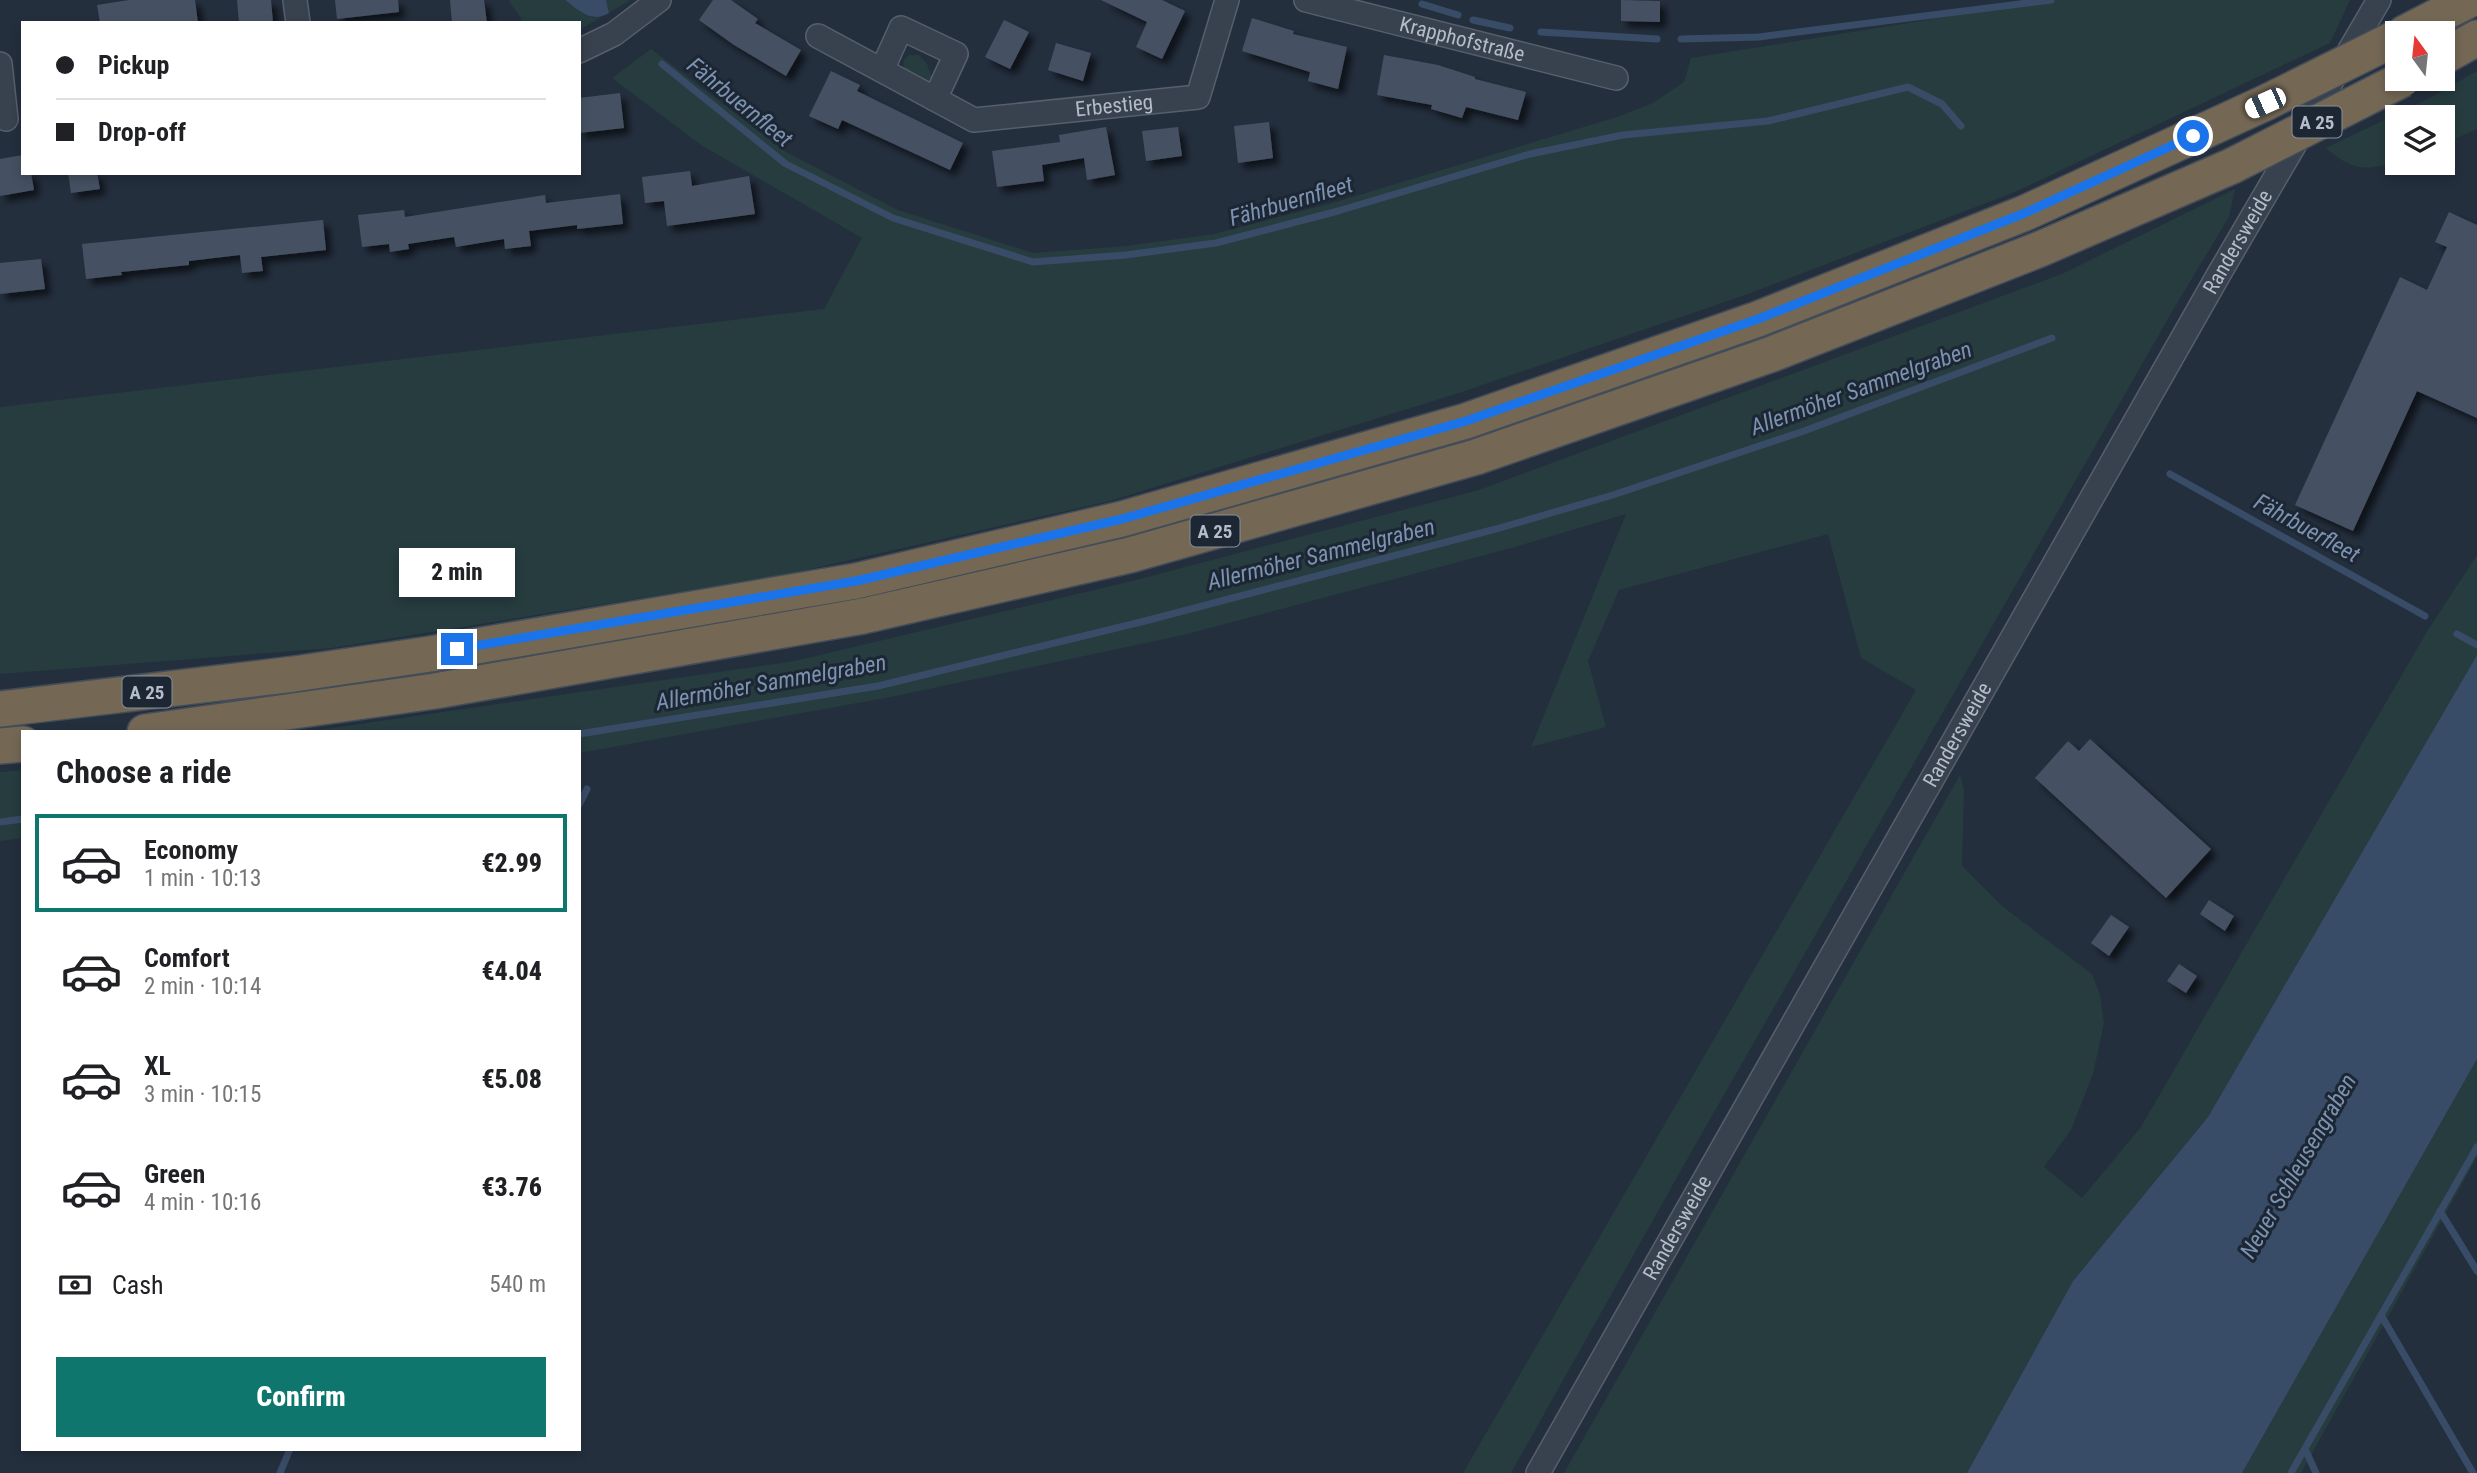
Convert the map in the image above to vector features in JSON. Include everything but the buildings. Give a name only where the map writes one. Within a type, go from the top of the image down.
[{"type":"highway","points":[[2429,21],[2469,0]]},
{"type":"highway","points":[[2455,50],[2477,38]]},
{"type":"highway","name":"A 25","points":[[0,709],[294,674],[430,654],[856,581],[1122,519],[1466,421],[1758,319],[2025,213],[2265,103],[2385,43]]},
{"type":"highway","name":"A 25","points":[[159,730],[435,691],[863,616],[1130,555],[1476,457],[1759,358],[2040,249],[2232,166],[2385,88]]},
{"type":"highway","points":[[0,746],[21,744]]},
{"type":"street","points":[[295,0],[298,21]]},
{"type":"street","points":[[581,50],[614,34],[659,0]]},
{"type":"street","name":"Erbestieg","points":[[818,36],[974,120],[1198,97],[1227,0]]},
{"type":"street","name":"Krapphofstraße","points":[[1306,0],[1616,78]]},
{"type":"street","name":"Randersweide","points":[[1538,1473],[2219,274],[2379,0]]},
{"type":"street","points":[[882,70],[901,28],[956,54],[935,99]]},
{"type":"street","points":[[0,64],[10,119]]},
{"type":"green space","points":[[508,0],[564,0],[589,16],[601,17],[581,29],[581,21],[522,21]]},
{"type":"green space","points":[[606,0],[631,0],[609,13]]},
{"type":"green space","points":[[2051,0],[2350,0],[2330,43],[2015,192],[1748,294],[1459,393],[1110,501],[784,575],[332,648],[0,674],[0,407],[824,309],[862,238],[701,145],[612,78],[651,49],[786,152],[898,210],[1033,253],[1126,246],[1214,234],[1336,202],[1620,116],[1653,103],[1684,82],[1691,58]]},
{"type":"green space","points":[[910,55],[919,55],[927,64],[933,80],[924,81],[905,70],[904,61]]},
{"type":"green space","points":[[2477,71],[2477,129],[2455,139],[2455,105],[2415,105],[2442,91],[2455,91],[2455,84]]},
{"type":"green space","points":[[2385,120],[2385,164],[2368,168],[2351,165],[2326,148]]},
{"type":"green space","points":[[2235,189],[2229,217],[2173,310],[1689,1156],[1511,1473],[1463,1473],[1916,690],[1861,658],[1828,534],[1619,590],[1588,661],[1606,727],[1531,747],[1626,514],[1515,547],[1183,635],[891,697],[581,753],[581,730],[319,730],[795,661],[1132,581],[1479,490],[2062,274]]},
{"type":"green space","points":[[2477,555],[2477,655],[2208,1117],[2073,1281],[1967,1473],[1564,1473],[1960,775],[1964,790],[1962,866],[2002,906],[2092,974],[2100,995],[2104,1023],[2093,1074],[2071,1130],[2044,1167],[2082,1198],[2141,1127],[2426,633]]},
{"type":"green space","points":[[21,770],[21,838],[0,841],[0,772]]},
{"type":"green space","points":[[2477,1059],[2477,1157],[2301,1473],[2242,1473]]},
{"type":"water","points":[[565,0],[606,0],[609,13],[591,16]]},
{"type":"water","name":"Neuer Schleusengraben","points":[[2477,655],[2477,1059],[2242,1473],[1967,1473],[2073,1281],[2208,1117]]},
{"type":"waterway","points":[[1681,39],[1759,37],[2051,0]]},
{"type":"waterway","points":[[1422,4],[1458,15]]},
{"type":"waterway","points":[[1473,20],[1510,28]]},
{"type":"waterway","points":[[1541,32],[1657,39]]},
{"type":"waterway","name":"Fährbuernfleet","points":[[662,64],[786,164],[893,218],[1033,262],[1126,255],[1216,243],[1338,211],[1530,154],[1623,135],[1768,121],[1908,87],[1942,104],[1961,126]]},
{"type":"waterway","name":"Allermöher Sammelgraben","points":[[581,734],[878,686],[1145,621],[1496,529],[1613,495],[1804,431],[2052,338]]},
{"type":"waterway","name":"Fährbuerfleet","points":[[2170,474],[2425,616]]},
{"type":"waterway","points":[[2457,634],[2477,645]]},
{"type":"waterway","points":[[581,801],[587,789]]},
{"type":"waterway","name":"Allermöher Sammelgraben","points":[[0,822],[21,819]]},
{"type":"waterway","points":[[2291,1473],[2477,1147]]},
{"type":"waterway","points":[[2440,1211],[2477,1271]]},
{"type":"waterway","points":[[2381,1315],[2473,1473]]},
{"type":"waterway","points":[[2305,1449],[2316,1473]]},
{"type":"waterway","points":[[280,1473],[289,1451]]},
{"type":"route","points":[[457,649],[856,581],[1122,519],[1466,421],[1758,319],[2025,213],[2193,136]]}]
